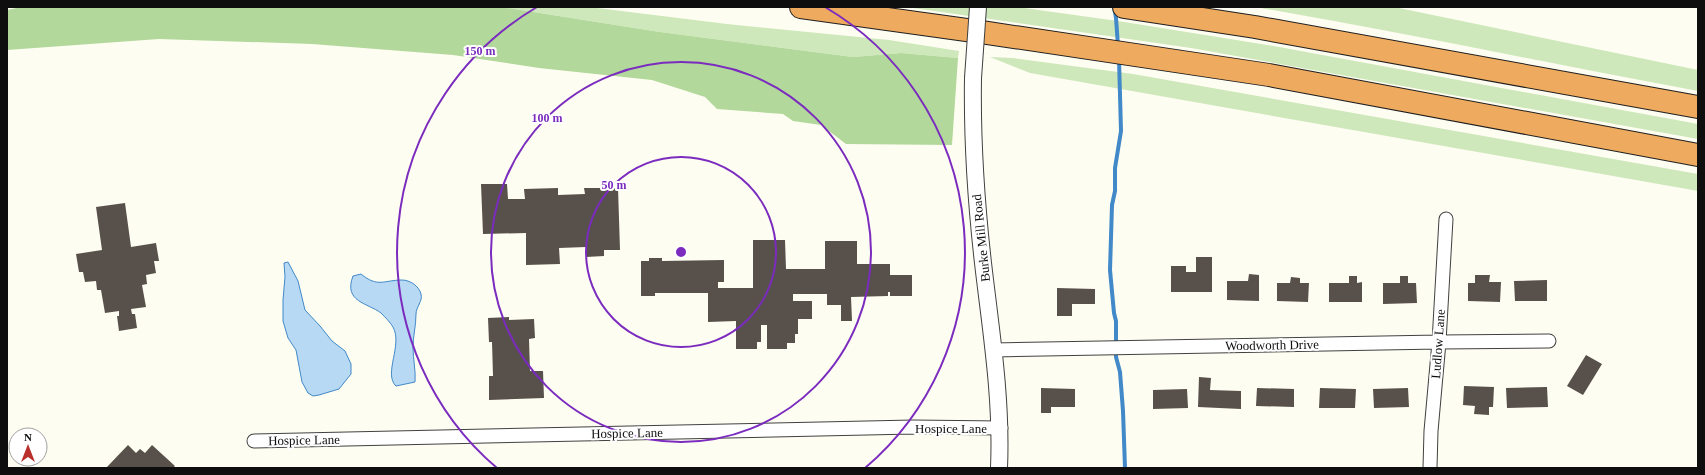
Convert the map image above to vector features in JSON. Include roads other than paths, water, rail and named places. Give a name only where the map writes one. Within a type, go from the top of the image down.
[{"type":"highway","points":[[801,7],[1269,75],[1698,155]]},
{"type":"highway","points":[[1124,7],[1255,26],[1698,107]]},
{"type":"street","name":"Burke Mill Road","points":[[978,7],[973,78],[972,128],[974,175],[994,350],[1001,428],[999,468]]},
{"type":"street","name":"Ludlow Lane","points":[[1430,468],[1431,431],[1439,342],[1446,219]]},
{"type":"street","name":"Woodworth Drive","points":[[994,350],[1549,341]]},
{"type":"street","name":"Hospice Lane","points":[[254,441],[905,427],[1001,428]]},
{"type":"water","points":[[288,262],[298,281],[305,310],[332,341],[345,351],[351,364],[351,374],[339,389],[313,396],[308,393],[302,382],[296,350],[288,338],[283,321],[285,277],[284,263]]},
{"type":"water","points":[[361,274],[372,281],[377,282],[396,280],[408,281],[414,284],[420,291],[421,299],[416,311],[413,344],[415,382],[396,386],[393,381],[391,374],[396,342],[393,327],[381,313],[364,304],[354,296],[351,291],[353,276]]},
{"type":"waterway","points":[[1114,7],[1118,46]]},
{"type":"waterway","points":[[1119,59],[1121,131],[1115,168],[1115,191],[1112,205],[1110,270],[1116,321],[1116,357],[1120,372],[1123,411],[1125,468]]}]
